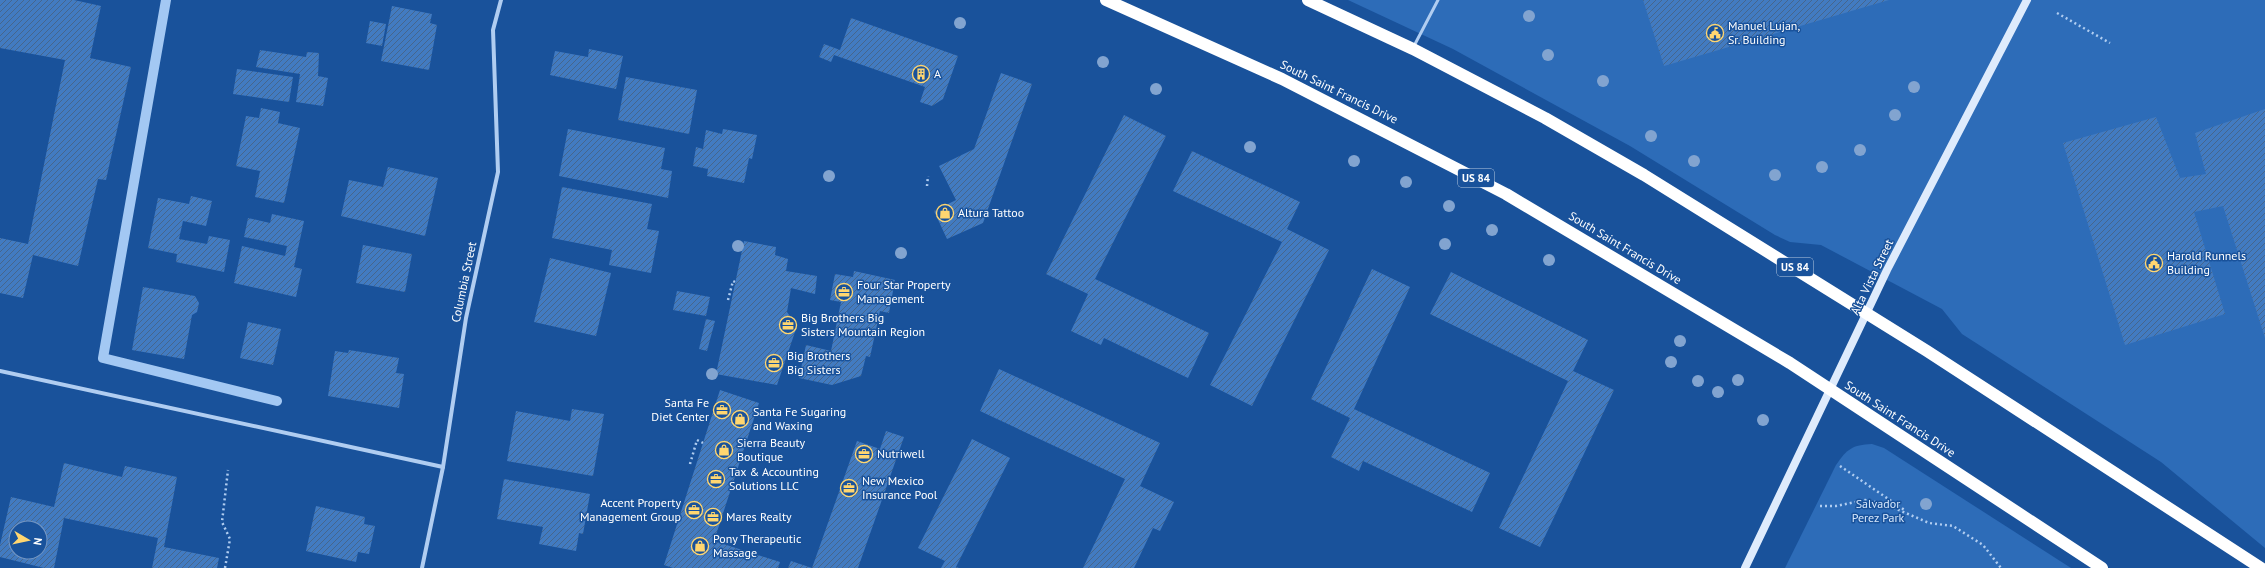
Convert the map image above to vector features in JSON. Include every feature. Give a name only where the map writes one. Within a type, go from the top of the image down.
[{"type":"highway","name":"South Saint Francis Drive","points":[[1106,0],[1282,79],[1443,160],[1520,202],[1790,363],[2102,568]]},
{"type":"highway","name":"US 84","points":[[1308,0],[1413,49],[1545,118],[1644,175],[1800,270],[1867,315],[1927,351],[2261,568]]},
{"type":"street","name":"Columbia Street","points":[[422,568],[443,467],[466,318],[498,172],[493,30],[501,0]]},
{"type":"street","name":"Alta Vista Street","points":[[1745,568],[1829,389],[1867,315],[1891,263],[2027,0]]},
{"type":"street","points":[[0,371],[443,467]]},
{"type":"lane","points":[[1413,49],[1438,0]]},
{"type":"path","points":[[2057,13],[2110,43]]},
{"type":"path","points":[[927,186],[928,176]]},
{"type":"path","points":[[728,300],[733,281],[735,282]]},
{"type":"path","points":[[690,464],[697,440],[703,443]]},
{"type":"path","points":[[1840,466],[1912,516]]},
{"type":"path","points":[[225,568],[230,539],[222,522],[228,470]]},
{"type":"path","points":[[1820,506],[1836,506],[1865,500],[1885,504],[1929,523],[1953,526],[1982,545],[2001,568]]},
{"type":"green space","points":[[1348,0],[2265,0],[2265,548],[2161,462],[1962,334],[1942,309],[1821,245],[1790,242],[1775,235],[1630,146],[1453,49]]},
{"type":"green space","name":"Salvador Perez Park","points":[[1872,444],[1884,448],[2071,568],[1785,568],[1836,465],[1843,455],[1859,445]]},
{"type":"building","points":[[0,0],[74,0],[101,6],[90,58],[131,67],[106,180],[98,179],[78,266],[33,255],[23,298],[0,293],[0,238],[28,244],[65,60],[0,48]]},
{"type":"building","name":"Manuel Lujan, Sr. Building","points":[[1643,0],[1889,0],[1664,66]]},
{"type":"building","points":[[392,6],[432,14],[430,23],[437,25],[429,70],[381,61]]},
{"type":"building","name":"A","points":[[851,18],[958,56],[943,99],[932,106],[920,102],[925,87],[834,55],[831,62],[819,57],[824,44],[840,50]]},
{"type":"building","points":[[370,21],[386,24],[382,46],[366,43]]},
{"type":"building","points":[[589,49],[623,56],[616,89],[550,75],[555,51],[588,57]]},
{"type":"building","points":[[260,50],[306,57],[307,52],[319,53],[318,76],[328,78],[323,106],[296,102],[300,74],[256,67]]},
{"type":"building","points":[[237,69],[293,77],[289,102],[233,94]]},
{"type":"building","points":[[1001,73],[1032,84],[983,223],[947,239],[934,211],[956,200],[939,166],[974,149]]},
{"type":"building","points":[[626,77],[697,90],[689,134],[618,120]]},
{"type":"building","points":[[261,108],[280,112],[278,123],[300,128],[284,203],[255,197],[260,171],[236,166],[246,116],[259,118]]},
{"type":"building","name":"Harold Runnels Building","points":[[2265,109],[2265,338],[2223,206],[2194,212],[2225,314],[2125,345],[2063,143],[2156,117],[2180,178],[2206,174],[2195,133]]},
{"type":"building","points":[[1124,115],[1166,136],[1095,279],[1209,333],[1188,378],[1104,338],[1101,345],[1071,331],[1088,294],[1046,274]]},
{"type":"building","points":[[568,129],[665,148],[661,169],[672,171],[668,198],[559,176]]},
{"type":"building","points":[[723,129],[757,135],[752,159],[749,158],[744,183],[707,176],[708,169],[693,166],[696,147],[703,149],[706,130],[722,134]]},
{"type":"building","points":[[1192,151],[1300,202],[1287,229],[1329,250],[1252,406],[1210,385],[1282,242],[1173,191]]},
{"type":"building","points":[[388,167],[438,178],[425,236],[341,216],[349,180],[383,187]]},
{"type":"building","points":[[562,187],[652,204],[647,229],[659,231],[651,273],[609,265],[612,250],[552,238]]},
{"type":"building","points":[[191,196],[212,201],[206,226],[183,221],[179,239],[207,244],[209,236],[230,240],[224,272],[176,262],[177,254],[148,248],[158,198],[189,204]]},
{"type":"building","points":[[272,214],[304,221],[294,267],[302,269],[296,297],[234,283],[242,246],[285,256],[287,246],[244,237],[248,218],[270,223]]},
{"type":"building","points":[[744,241],[776,247],[775,255],[788,259],[786,271],[817,276],[815,294],[791,288],[787,312],[797,326],[777,385],[716,374]]},
{"type":"building","points":[[363,245],[412,254],[405,292],[356,283]]},
{"type":"building","points":[[550,258],[611,273],[596,336],[534,322]]},
{"type":"building","points":[[1372,269],[1410,287],[1354,409],[1490,473],[1472,512],[1363,461],[1359,471],[1331,457],[1350,418],[1311,399]]},
{"type":"building","points":[[854,271],[895,280],[889,313],[880,311],[870,357],[866,356],[861,376],[832,385],[799,378],[806,345],[831,351],[841,302],[830,300],[835,274],[853,277]]},
{"type":"building","points":[[1451,272],[1588,340],[1573,371],[1614,390],[1540,547],[1499,528],[1568,381],[1430,314]]},
{"type":"building","points":[[143,287],[195,296],[199,303],[197,312],[192,315],[184,359],[132,350]]},
{"type":"building","points":[[677,291],[710,297],[706,316],[673,310]]},
{"type":"building","points":[[706,319],[715,321],[707,351],[699,349]]},
{"type":"building","points":[[248,322],[281,329],[273,365],[240,358]]},
{"type":"building","points":[[349,350],[399,358],[396,373],[404,374],[399,408],[328,396],[335,351],[348,353]]},
{"type":"building","points":[[999,369],[1160,443],[1140,486],[1174,502],[1160,531],[1153,528],[1134,568],[1083,568],[1125,479],[980,411]]},
{"type":"building","points":[[720,390],[759,403],[714,541],[780,562],[778,568],[673,568],[664,565]]},
{"type":"building","points":[[572,409],[604,414],[593,476],[507,461],[516,411],[570,421]]},
{"type":"building","points":[[886,431],[904,437],[858,568],[812,568],[857,441],[880,449]]},
{"type":"building","points":[[972,439],[1010,458],[956,567],[959,568],[941,568],[945,561],[918,548]]},
{"type":"building","points":[[64,463],[122,477],[125,466],[177,477],[164,547],[219,558],[217,568],[152,568],[158,538],[64,518],[54,568],[44,568],[12,560],[48,560],[48,520],[8,520],[8,559],[0,557],[0,545],[11,497],[54,507]]},
{"type":"building","points":[[504,479],[590,494],[583,534],[579,533],[576,551],[539,544],[543,527],[497,519]]},
{"type":"building","points":[[316,506],[365,517],[364,524],[375,526],[369,554],[358,552],[356,562],[306,551]]},
{"type":"building","points":[[791,561],[812,568],[788,568]]},
{"type":"waterway","points":[[166,0],[103,358],[277,401]]},
{"type":"place","name":"Manuel Lujan, Sr. Building","points":[[1715,33]]},
{"type":"place","name":"A","points":[[921,74]]},
{"type":"place","name":"Altura Tattoo","points":[[945,213]]},
{"type":"place","name":"Harold Runnels Building","points":[[2154,263]]},
{"type":"place","name":"Four Star Property Management","points":[[844,292]]},
{"type":"place","name":"Big Brothers Big Sisters Mountain Region","points":[[788,325]]},
{"type":"place","name":"Big Brothers Big Sisters","points":[[774,363]]},
{"type":"place","name":"Santa Fe Diet Center","points":[[722,410]]},
{"type":"place","name":"Santa Fe Sugaring and Waxing","points":[[740,419]]},
{"type":"place","name":"Sierra Beauty Boutique","points":[[724,450]]},
{"type":"place","name":"Nutriwell","points":[[864,454]]},
{"type":"place","name":"Tax & Accounting Solutions LLC","points":[[716,479]]},
{"type":"place","name":"New Mexico Insurance Pool","points":[[849,488]]},
{"type":"place","name":"Accent Property Management Group","points":[[694,510]]},
{"type":"place","name":"Mares Realty","points":[[713,517]]},
{"type":"place","name":"Pony Therapeutic Massage","points":[[700,546]]}]
